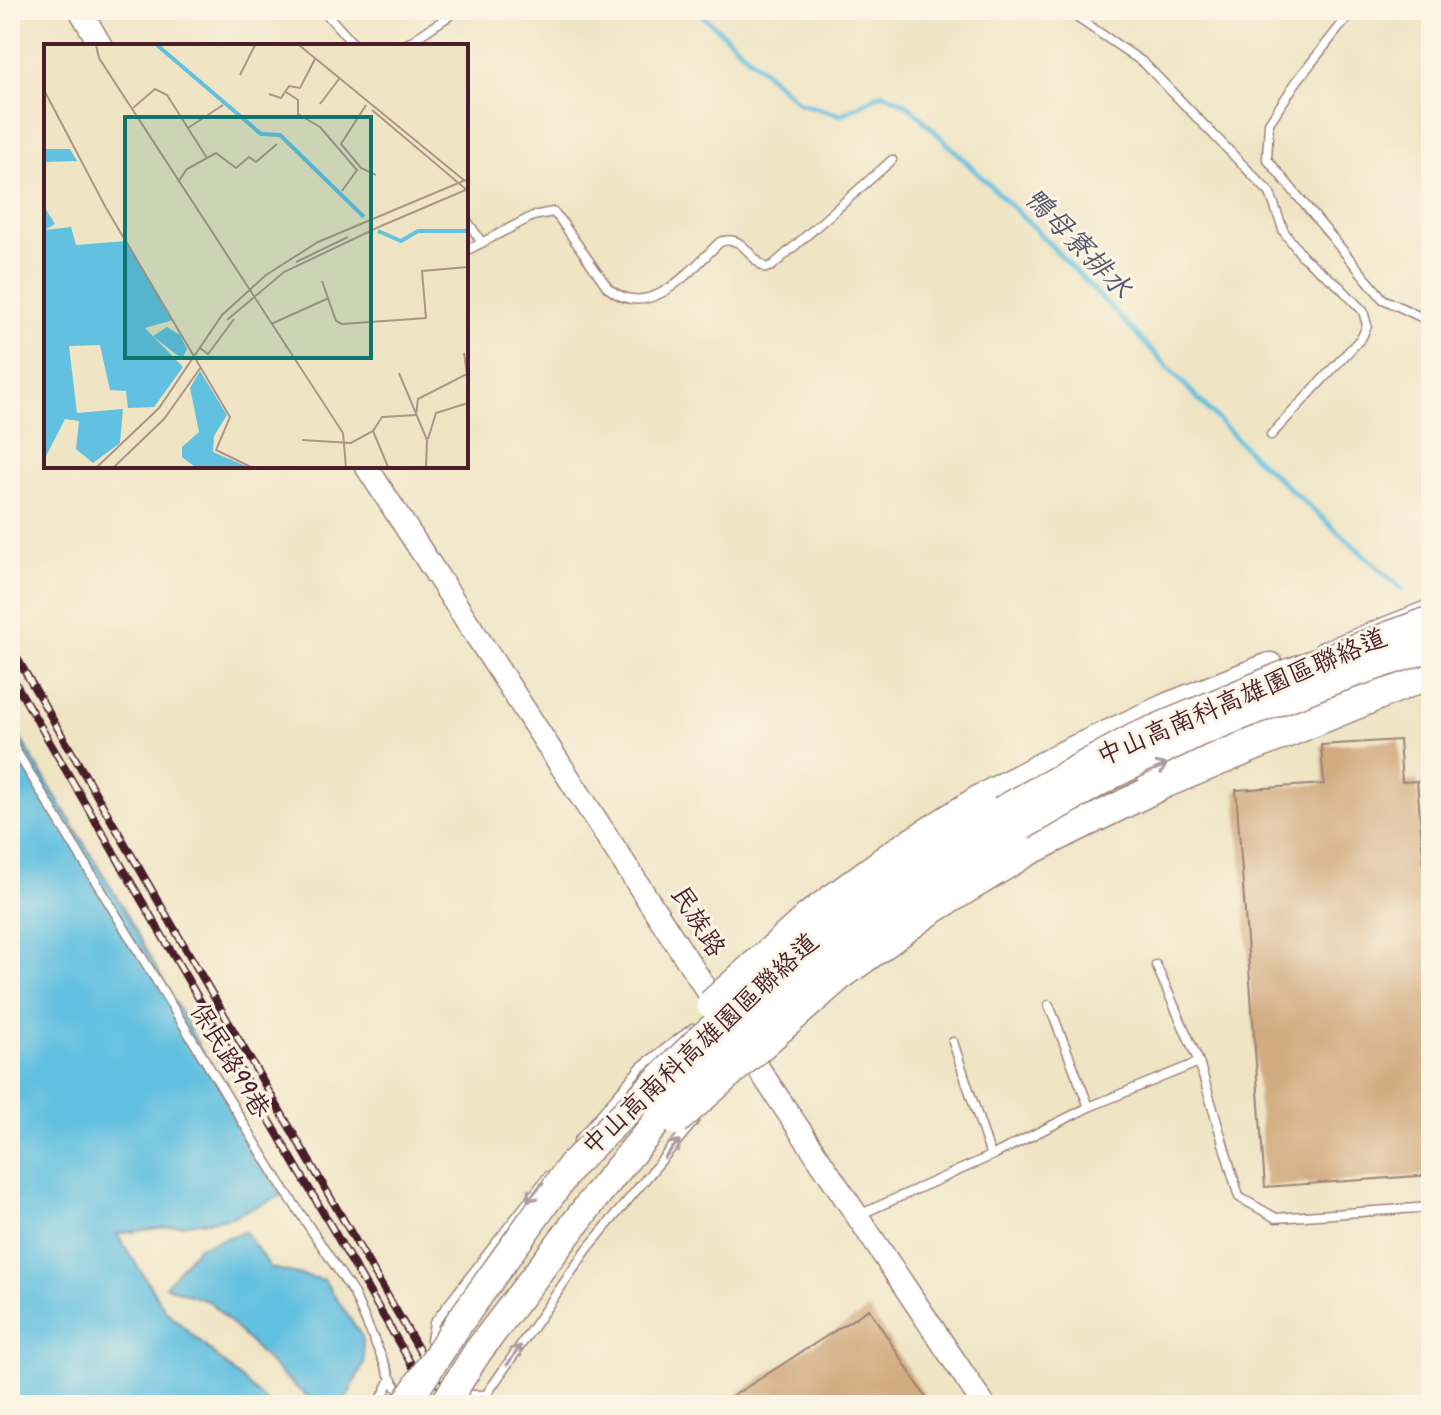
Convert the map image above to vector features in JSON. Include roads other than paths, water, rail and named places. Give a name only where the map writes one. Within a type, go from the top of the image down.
[{"type":"highway","name":"中山高南科高雄園區聯絡道","points":[[406,1405],[567,1159],[826,928],[997,813],[1134,738],[1292,672],[1431,620]]},
{"type":"highway","points":[[567,1159],[676,1036],[810,915],[893,854],[980,799],[1098,739],[1168,707],[1298,657]]},
{"type":"highway","points":[[599,1192],[839,977],[932,910],[1027,852],[1164,784],[1426,663]]},
{"type":"highway","name":"中山高南科高雄園區聯絡道","points":[[444,1405],[478,1351],[599,1192],[704,1065],[838,948],[1008,834],[1109,776],[1199,732],[1330,681],[1426,663]]},
{"type":"street","points":[[80,10],[100,44]]},
{"type":"street","name":"民族路","points":[[367,468],[713,1013],[749,1041],[984,1405]]},
{"type":"lane","points":[[323,10],[353,44]]},
{"type":"lane","points":[[407,44],[458,10]]},
{"type":"lane","points":[[1066,10],[1144,63],[1270,193],[1284,232],[1303,257],[1339,286],[1363,311],[1367,325],[1362,337],[1271,435]]},
{"type":"lane","points":[[1353,10],[1297,81],[1269,123],[1267,159],[1383,299],[1431,322]]},
{"type":"lane","points":[[468,250],[533,216],[553,212],[608,288],[618,297],[634,301],[652,299],[666,291],[720,242],[729,239],[739,242],[759,264],[766,268],[772,266],[892,160]]},
{"type":"lane","points":[[468,222],[482,243]]},
{"type":"lane","points":[[713,1013],[848,904],[974,818],[1107,750],[1244,688],[1298,657],[1431,603]]},
{"type":"lane","points":[[1426,663],[1431,664]]},
{"type":"lane","points":[[1137,778],[1200,750],[1401,673]]},
{"type":"lane","name":"保民路99巷","points":[[10,741],[280,1183],[354,1294],[391,1379],[406,1405]]},
{"type":"lane","points":[[873,940],[938,895]]},
{"type":"lane","points":[[1156,965],[1199,1062],[1239,1197],[1276,1218],[1431,1207]]},
{"type":"lane","points":[[1049,1005],[1089,1107]]},
{"type":"lane","points":[[445,1362],[431,1340],[434,1323],[641,1067],[697,1025]]},
{"type":"lane","points":[[453,1373],[467,1395],[486,1395],[588,1248],[691,1126],[749,1041]]},
{"type":"lane","points":[[953,1042],[991,1156]]},
{"type":"lane","points":[[859,1215],[991,1156],[1089,1107],[1199,1062]]},
{"type":"lane","points":[[378,1405],[391,1379]]},
{"type":"water","points":[[14,728],[121,904],[281,1196],[229,1218],[117,1234],[166,1311],[270,1405],[10,1405],[10,730]]},
{"type":"water","points":[[245,1232],[271,1268],[324,1280],[362,1337],[364,1363],[343,1405],[317,1405],[282,1375],[210,1302],[165,1286],[198,1247]]},
{"type":"waterway","name":"鴨母寮排水","points":[[697,10],[799,103],[841,115],[883,93],[908,105],[1038,232],[1254,457],[1402,589]]},
{"type":"railway","points":[[10,646],[451,1405]]},
{"type":"railway","points":[[10,674],[435,1405]]}]
